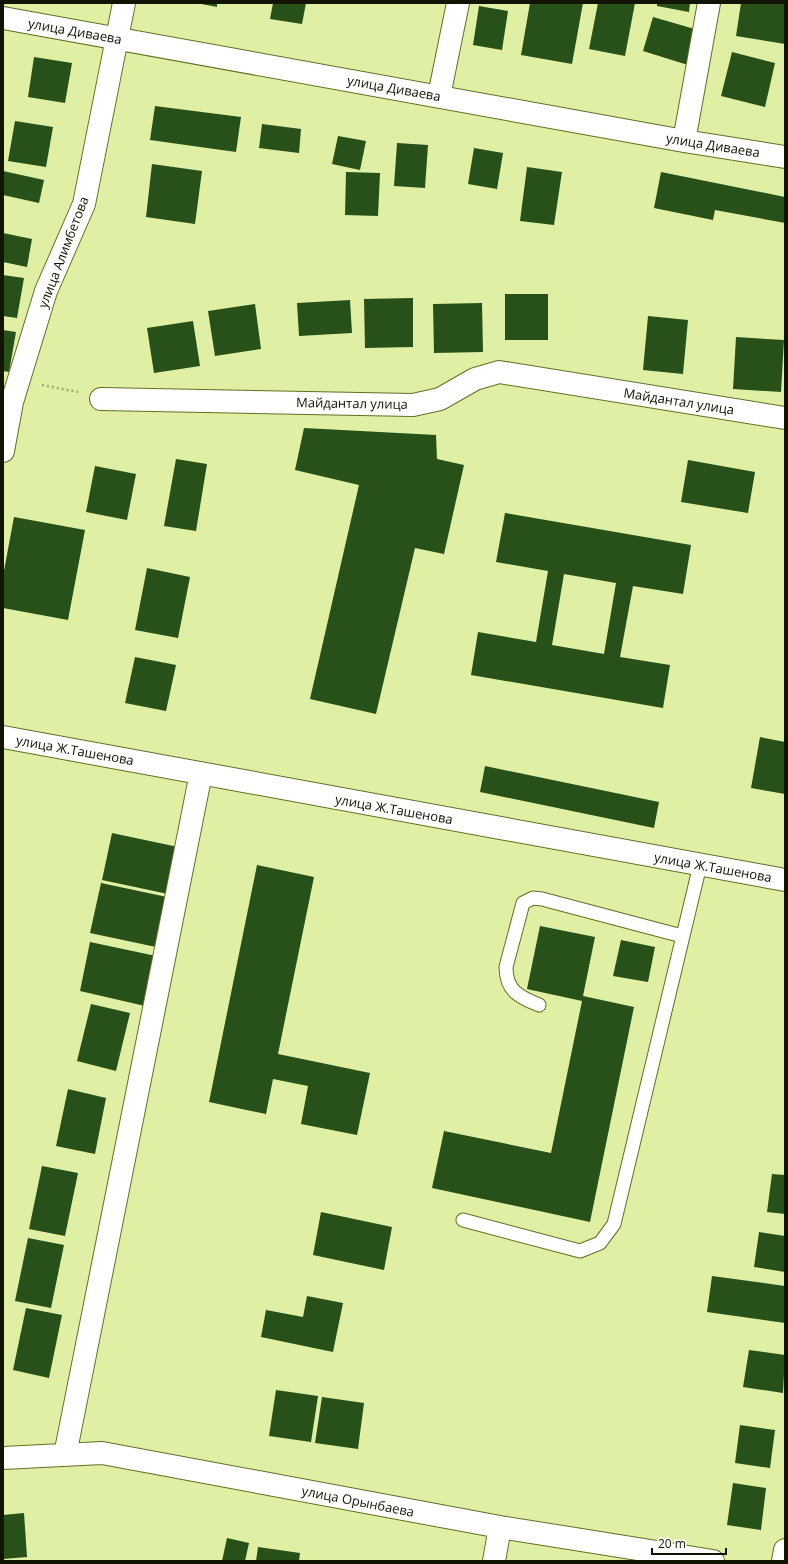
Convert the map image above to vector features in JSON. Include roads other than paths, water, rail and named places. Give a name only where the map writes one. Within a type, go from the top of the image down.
[{"type":"street","name":"улица Алимбетова","points":[[3,451],[12,402],[46,291],[84,204],[124,3]]},
{"type":"street","points":[[439,96],[458,3]]},
{"type":"street","points":[[684,141],[709,3]]},
{"type":"street","name":"улица Диваева","points":[[3,18],[684,141],[785,157]]},
{"type":"street","name":"Майдантал улица","points":[[93,396],[413,405],[440,399],[475,379],[499,372],[785,418]]},
{"type":"street","name":"улица Ж.Ташенова","points":[[3,737],[785,880]]},
{"type":"street","points":[[65,1455],[201,773]]},
{"type":"street","name":"улица Орынбаева","points":[[3,1458],[102,1453],[500,1527],[713,1561]]},
{"type":"street","points":[[494,1561],[500,1527]]},
{"type":"street","points":[[783,1561],[785,1550]]},
{"type":"lane","points":[[463,1220],[580,1251],[600,1243],[608,1235],[614,1224],[700,865]]},
{"type":"lane","points":[[539,1005],[520,997],[511,988],[506,977],[506,966],[523,903],[528,899],[542,899],[682,936]]}]
